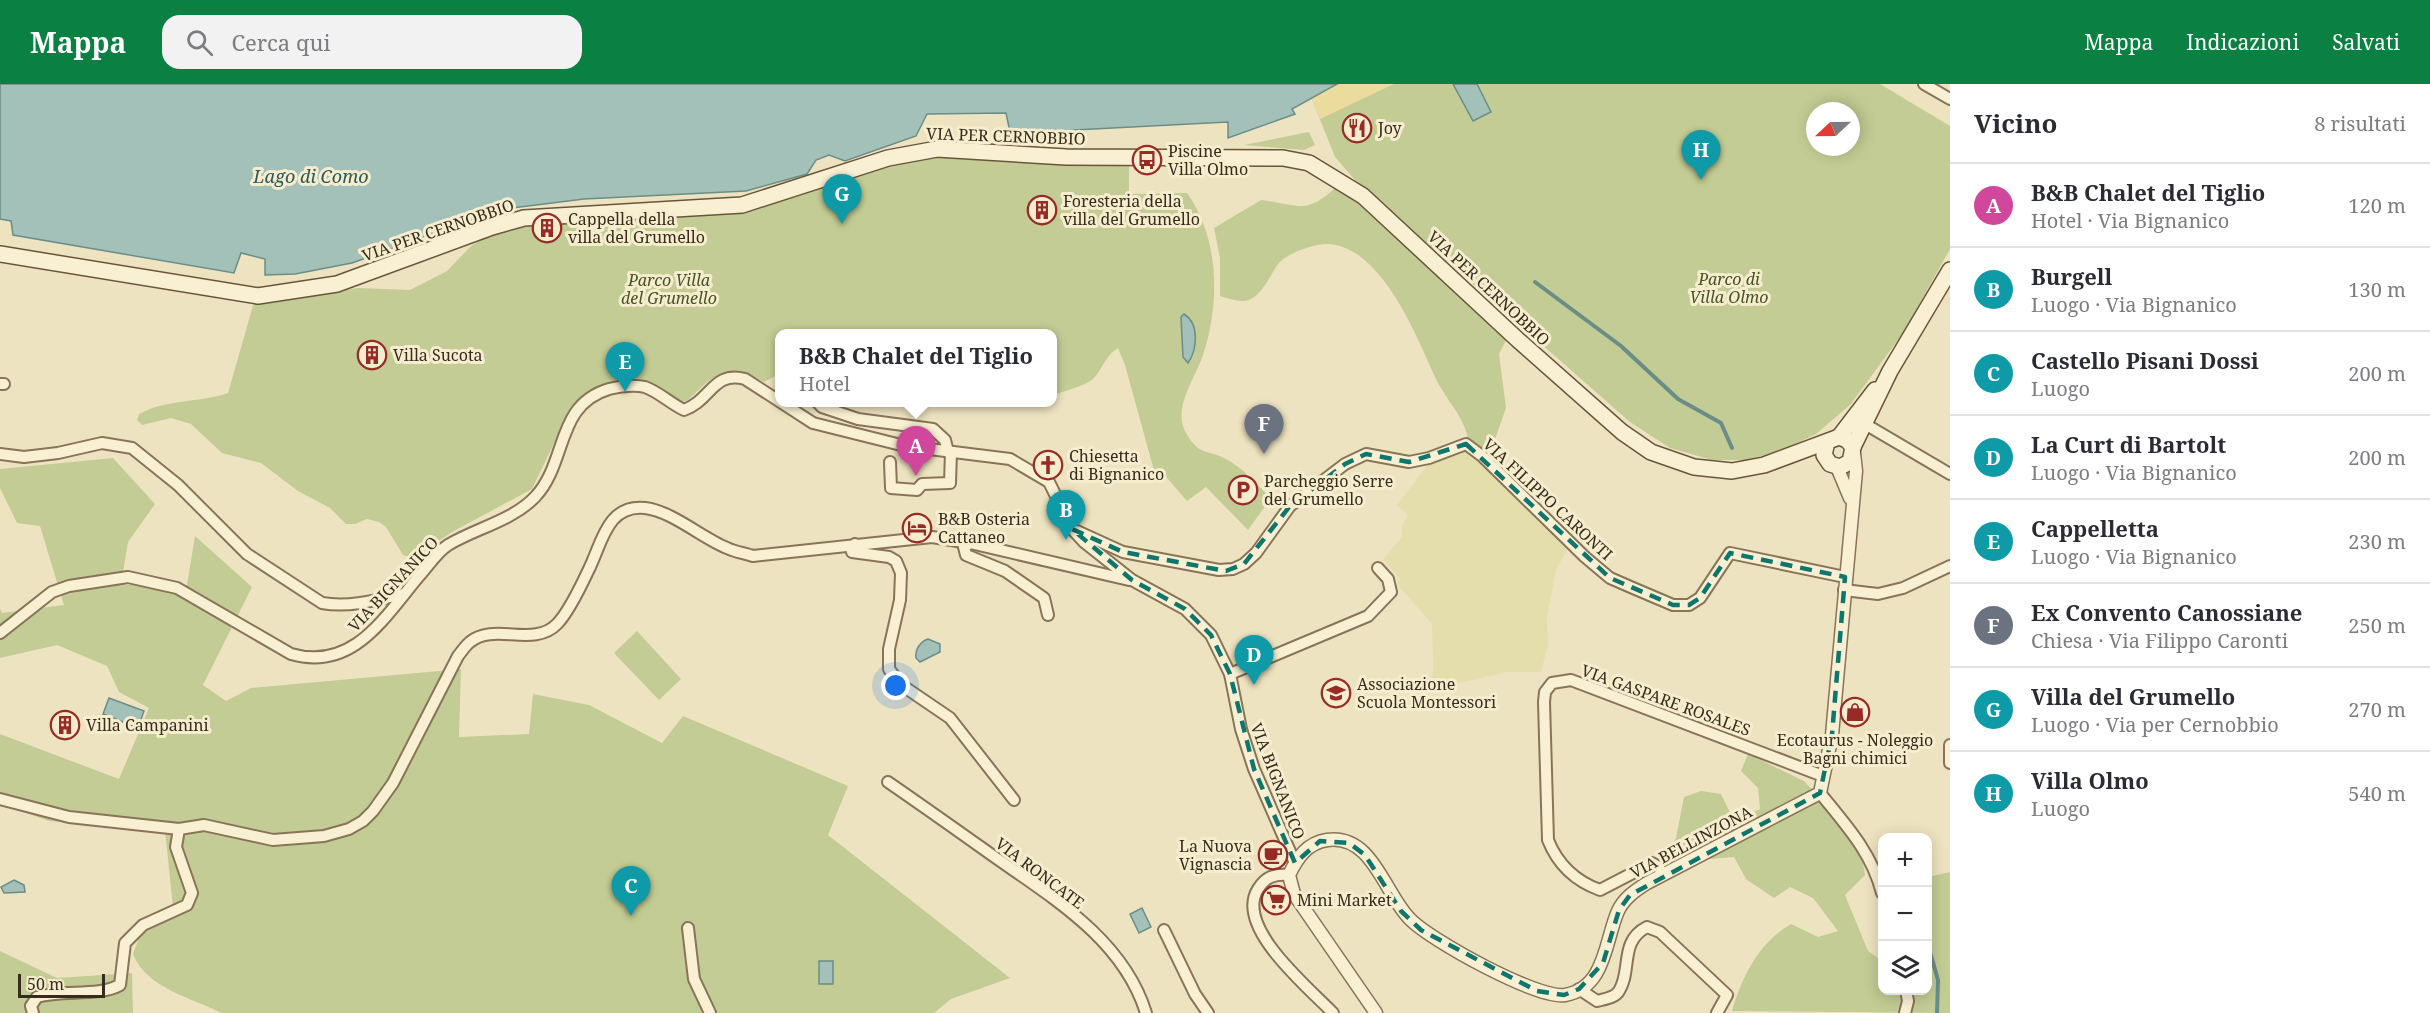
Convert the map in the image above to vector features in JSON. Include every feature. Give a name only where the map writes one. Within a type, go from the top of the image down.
[{"type":"main road","name":"VIA PER CERNOBBIO","points":[[0,254],[258,296],[337,284],[492,227],[524,218],[742,205],[903,153],[938,149],[1066,157],[1283,158],[1309,163],[1363,196],[1518,340],[1622,432],[1651,452],[1694,467],[1732,471],[1780,460],[1833,439]]},
{"type":"main road","points":[[1890,371],[1833,439],[1824,455],[1833,466],[1850,462],[1853,449],[1890,371],[1950,270]]},
{"type":"main road","points":[[1833,439],[1848,440],[1853,449]]},
{"type":"main road","name":"VIA PER CERNOBBIO","points":[[1780,460],[1833,466]]},
{"type":"street","points":[[1924,84],[1950,99]]},
{"type":"street","name":"VIA BIGNANICO","points":[[0,633],[52,592],[107,579],[141,578],[177,588],[195,597],[291,654],[308,659],[323,658],[343,652],[363,640],[447,546],[531,501],[543,486],[579,406],[589,396],[613,388],[634,385],[646,387],[684,410],[691,408],[725,377],[736,376],[745,379],[775,398]]},
{"type":"street","name":"VIA BIGNANICO","points":[[788,407],[813,423],[905,446],[1010,459],[1049,482],[1072,529],[1084,542],[1132,580],[1185,609],[1211,635],[1230,674],[1240,729],[1254,769],[1295,863]]},
{"type":"street","points":[[822,407],[858,419],[933,429],[945,440],[950,452],[950,483],[922,484],[917,490],[911,491],[891,488],[890,462]]},
{"type":"street","points":[[1865,424],[1950,474]]},
{"type":"street","points":[[0,454],[24,457],[102,443],[132,448],[178,485],[247,554],[322,603],[334,605],[372,602],[404,594]]},
{"type":"street","name":"VIA FILIPPO CARONTI","points":[[1072,529],[1123,552],[1219,570],[1233,570],[1256,553],[1290,506],[1345,464],[1366,454],[1408,462],[1429,458],[1466,444],[1482,456],[1564,538],[1610,578],[1673,604],[1689,605],[1700,598],[1730,553],[1845,577]]},
{"type":"street","points":[[1853,449],[1856,471],[1851,502],[1832,735],[1820,793],[1859,841],[1876,868],[1881,887]]},
{"type":"street","points":[[1833,466],[1851,502]]},
{"type":"street","points":[[0,799],[69,817],[179,829],[204,825],[273,840],[324,836],[363,821],[393,783],[458,656],[470,642],[485,634],[522,635],[543,632],[556,625],[590,569],[609,523],[622,512],[645,508],[674,519],[728,549],[753,556],[855,543],[932,537],[970,543],[1132,580]]},
{"type":"street","points":[[855,543],[851,547],[852,552],[889,557],[896,561],[901,573],[900,600],[890,649],[889,669],[900,684],[950,718],[1014,800]]},
{"type":"street","points":[[970,543],[964,547],[966,555],[1005,571],[1044,598],[1048,615]]},
{"type":"street","points":[[1844,590],[1878,594],[1903,588],[1950,566]]},
{"type":"street","points":[[1230,674],[1368,616],[1391,592],[1388,579],[1378,568]]},
{"type":"street","name":"VIA GASPARE ROSALES","points":[[1662,875],[1659,867],[1652,862],[1600,890],[1582,884],[1562,866],[1552,852],[1548,840],[1544,702],[1545,692],[1552,683],[1571,680],[1823,776]]},
{"type":"street","points":[[1950,745],[1950,763]]},
{"type":"street","name":"VIA RONCATE","points":[[888,782],[1016,872],[1097,935],[1128,972],[1140,993],[1146,1013]]},
{"type":"street","name":"VIA BELLINZONA","points":[[1579,989],[1594,976],[1603,963],[1619,910],[1630,895],[1662,875],[1820,793]]},
{"type":"street","points":[[33,1013],[31,1006],[37,997],[68,991],[109,991],[120,985],[125,943],[143,925],[187,905],[192,893],[176,847],[179,829]]},
{"type":"street","points":[[1377,1013],[1294,894],[1289,875],[1303,852],[1320,841],[1340,840],[1349,843],[1365,855],[1401,911],[1421,930],[1537,991],[1564,995],[1579,989],[1597,1001],[1611,997],[1619,991],[1631,941],[1639,931],[1647,927],[1660,932],[1728,995],[1717,1013]]},
{"type":"street","points":[[1289,875],[1277,874],[1265,879],[1256,892],[1253,917],[1275,953],[1333,1013]]},
{"type":"street","points":[[688,928],[694,979],[710,1013]]},
{"type":"street","points":[[1164,930],[1195,994],[1208,1013]]},
{"type":"street","points":[[1905,1013],[1907,995]]},
{"type":"highlighted area","points":[[1466,444],[1610,578],[1673,605],[1689,605],[1700,598],[1730,553],[1845,577],[1832,735],[1820,793],[1630,895],[1619,910],[1603,963],[1579,989],[1564,995],[1537,991],[1421,930],[1401,911],[1365,855],[1349,843],[1320,841],[1295,863],[1254,769],[1230,674],[1211,635],[1185,609],[1132,580],[1072,529],[1123,552],[1226,571],[1244,564],[1290,506],[1345,464],[1366,454],[1409,462]]},
{"type":"shaded area","points":[[1463,448],[1506,486],[1568,548],[1556,570],[1547,618],[1548,645],[1541,672],[1507,672],[1430,690],[1433,671],[1432,624],[1397,584],[1400,579],[1383,559],[1402,537],[1402,526],[1408,515],[1397,505],[1429,463]]},
{"type":"green space","name":"Parco di Villa Olmo","points":[[1337,84],[1880,84],[1950,126],[1950,249],[1903,333],[1850,405],[1816,434],[1785,449],[1748,460],[1712,460],[1670,448],[1630,422],[1355,180],[1335,157],[1311,97]]},
{"type":"green space","points":[[1309,132],[1315,145],[1304,150],[1244,145]]},
{"type":"green space","name":"Parco Villa del Grumello","points":[[937,156],[1066,165],[1129,165],[1129,194],[1187,193],[1206,231],[1214,272],[1214,293],[1209,335],[1186,394],[1182,423],[1186,433],[1199,449],[1232,463],[1271,498],[1248,530],[1206,487],[1187,501],[1162,472],[1155,474],[1125,365],[1118,348],[1110,354],[1090,381],[1057,394],[1057,329],[775,329],[775,376],[764,382],[740,372],[722,373],[714,377],[687,401],[682,401],[655,385],[633,377],[588,391],[572,406],[532,489],[452,532],[413,558],[403,555],[386,527],[379,522],[367,519],[355,524],[346,524],[330,508],[298,491],[261,463],[222,453],[191,424],[171,418],[142,425],[137,420],[139,414],[149,409],[228,393],[254,302],[358,288],[410,290],[447,271],[471,246],[495,232],[523,224],[627,221],[745,212],[889,164]]},
{"type":"green space","points":[[1339,184],[1360,199],[1508,336],[1499,354],[1506,408],[1489,456],[1468,439],[1459,415],[1440,387],[1407,318],[1380,275],[1363,259],[1345,248],[1325,244],[1302,249],[1278,264],[1256,296],[1249,300],[1239,301],[1220,296],[1220,258],[1214,228],[1261,200],[1303,206],[1319,201]]},
{"type":"green space","points":[[113,458],[155,504],[128,542],[121,585],[187,585],[195,536],[252,587],[203,685],[226,701],[251,688],[461,669],[459,737],[529,734],[533,694],[589,705],[662,743],[683,716],[848,786],[828,835],[1010,978],[951,999],[934,1013],[221,1013],[171,991],[148,976],[133,954],[139,938],[173,907],[165,830],[49,821],[0,804],[0,734],[119,779],[149,708],[119,692],[107,666],[57,645],[0,658],[0,609],[2,613],[64,605],[40,526],[17,523],[0,488],[0,469]]},
{"type":"green space","points":[[637,631],[681,679],[659,700],[614,653]]},
{"type":"green space","points":[[1748,754],[1804,781],[1859,841],[1865,875],[1845,895],[1868,951],[1878,958],[1878,995],[1932,995],[1932,876],[1950,872],[1950,1013],[1732,1011],[1753,962],[1770,940],[1780,932],[1791,924],[1818,937],[1838,931],[1813,898],[1790,887],[1774,898],[1746,879],[1734,857],[1662,863],[1676,838],[1684,797],[1701,791],[1721,794],[1734,821],[1760,809],[1758,788],[1741,771]]},
{"type":"green space","points":[[0,951],[57,978],[132,973],[133,1013],[0,1013]]},
{"type":"sand","points":[[1340,84],[1394,84],[1320,119],[1311,97]]},
{"type":"water","name":"Lago di Como","points":[[0,84],[1337,84],[1292,109],[1295,114],[1228,138],[1228,122],[1074,130],[1060,141],[1011,137],[1006,113],[927,114],[916,136],[845,161],[829,155],[816,160],[807,174],[746,191],[584,199],[503,209],[352,263],[295,274],[265,275],[265,259],[241,253],[234,273],[13,235],[11,221],[0,219]]},
{"type":"water","points":[[1453,84],[1477,84],[1491,112],[1473,121]]},
{"type":"water","points":[[1184,314],[1189,318],[1195,330],[1195,344],[1188,363],[1183,357],[1181,317]]},
{"type":"water","points":[[928,639],[940,644],[940,652],[920,662],[916,658],[917,649]]},
{"type":"water","points":[[109,698],[144,711],[138,728],[103,714]]},
{"type":"water","points":[[14,880],[24,885],[25,892],[4,893],[1,887]]},
{"type":"water","points":[[1142,908],[1151,927],[1139,933],[1130,914]]},
{"type":"water","points":[[819,961],[833,961],[833,984],[819,984]]},
{"type":"waterway","points":[[1535,282],[1621,346],[1678,399],[1721,423],[1732,448]]},
{"type":"waterway","points":[[1932,959],[1938,980],[1937,1013]]},
{"type":"place","name":"Joy","points":[[1357,128]]},
{"type":"place","name":"Piscine Villa Olmo","points":[[1147,160]]},
{"type":"place","name":"Villa Olmo","points":[[1701,180]]},
{"type":"place","name":"Foresteria della villa del Grumello","points":[[1042,210]]},
{"type":"place","name":"Villa del Grumello","points":[[842,224]]},
{"type":"place","name":"Cappella della villa del Grumello","points":[[547,228]]},
{"type":"place","name":"Villa Sucota","points":[[372,355]]},
{"type":"place","name":"Cappelletta","points":[[625,392]]},
{"type":"place","name":"Ex Convento Canossiane","points":[[1264,454]]},
{"type":"place","name":"Chiesetta di Bignanico","points":[[1048,465]]},
{"type":"place","name":"B&B Chalet del Tiglio","points":[[916,476]]},
{"type":"place","name":"Parcheggio Serre del Grumello","points":[[1243,490]]},
{"type":"place","name":"B&B Osteria Cattaneo","points":[[917,528]]},
{"type":"place","name":"Burgell","points":[[1066,540]]},
{"type":"place","name":"La Curt di Bartolt","points":[[1254,685]]},
{"type":"place","name":"Associazione Scuola Montessori","points":[[1336,693]]},
{"type":"place","name":"Ecotaurus - Noleggio Bagni chimici","points":[[1855,712]]},
{"type":"place","name":"Villa Campanini","points":[[65,725]]},
{"type":"place","name":"La Nuova Vignascia","points":[[1273,855]]},
{"type":"place","name":"Mini Market","points":[[1276,900]]},
{"type":"place","name":"Castello Pisani Dossi","points":[[631,916]]}]
